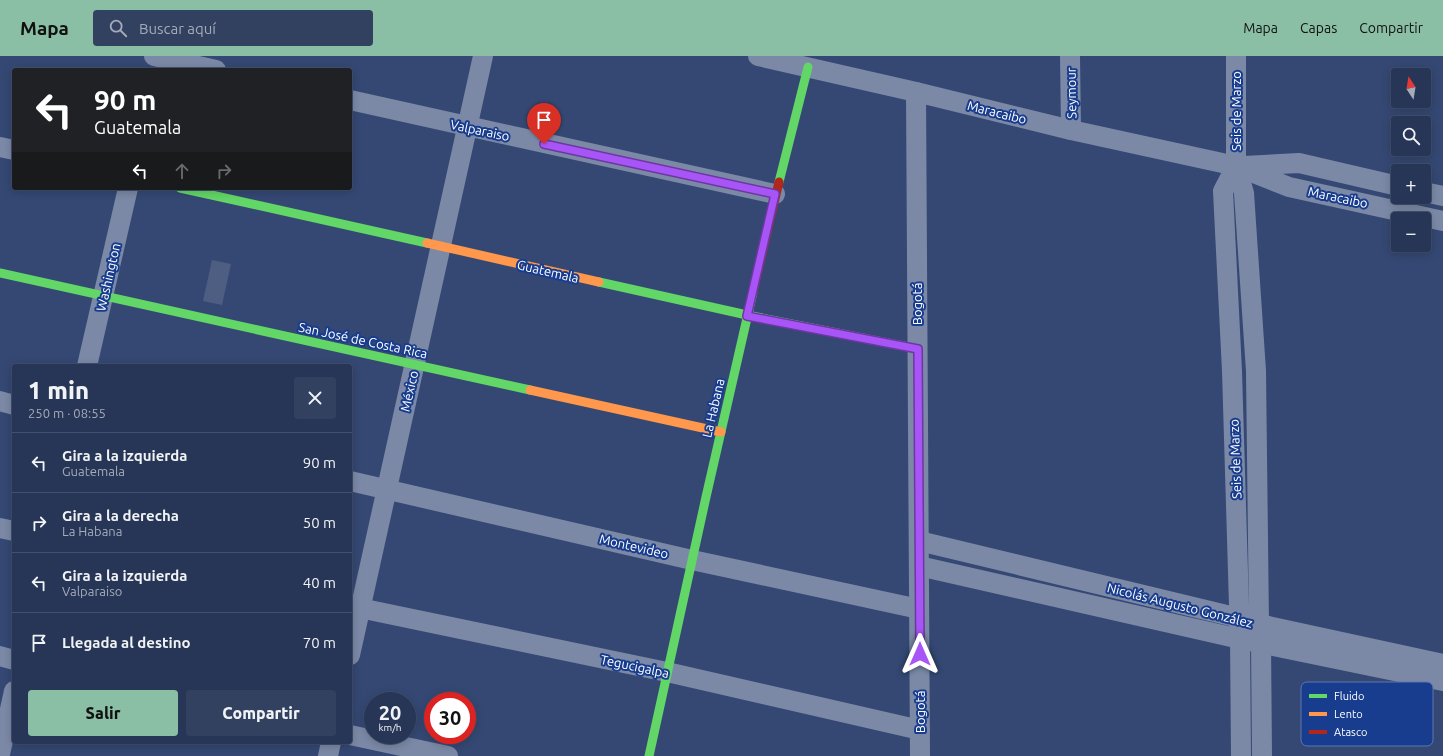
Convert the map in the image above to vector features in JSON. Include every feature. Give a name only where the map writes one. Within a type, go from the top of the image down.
[{"type":"street","name":"México","points":[[352,636],[355,607],[387,489],[483,56]]},
{"type":"street","name":"Maracaibo","points":[[758,56],[916,92],[1071,130],[1236,166],[1289,187],[1443,221]]},
{"type":"street","name":"Seymour","points":[[1070,56],[1071,130]]},
{"type":"street","name":"Seis de Marzo","points":[[1236,56],[1236,166],[1244,193],[1256,371],[1262,756]]},
{"type":"street","points":[[156,60],[204,68]]},
{"type":"street","name":"La Habana","points":[[649,756],[775,194],[808,67]]},
{"type":"street","name":"Bogotá","points":[[916,92],[920,756]]},
{"type":"street","name":"Valparaiso","points":[[352,100],[775,194]]},
{"type":"street","points":[[0,147],[12,150]]},
{"type":"street","name":"Maracaibo","points":[[1236,166],[1299,163],[1391,184]]},
{"type":"street","name":"Seis de Marzo","points":[[1236,166],[1223,191],[1232,371],[1240,618],[1241,756]]},
{"type":"street","name":"Washington","points":[[88,364],[128,190]]},
{"type":"street","name":"Guatemala","points":[[189,190],[747,316],[918,349]]},
{"type":"street","points":[[1431,193],[1443,196]]},
{"type":"street","name":"San José de Costa Rica","points":[[0,273],[721,432]]},
{"type":"street","points":[[1232,371],[1256,371]]},
{"type":"street","points":[[0,402],[12,405]]},
{"type":"street","name":"Montevideo","points":[[352,481],[692,560],[919,609]]},
{"type":"street","points":[[0,528],[12,531]]},
{"type":"street","name":"Nicolás Augusto González","points":[[919,541],[1240,618],[1260,634],[1443,681]]},
{"type":"street","name":"Nicolás Augusto González","points":[[919,566],[1240,639],[1260,634],[1443,664]]},
{"type":"street","points":[[1075,602],[1077,579]]},
{"type":"street","name":"Tegucigalpa","points":[[355,607],[668,672],[920,730]]},
{"type":"street","points":[[0,656],[12,659]]},
{"type":"street","points":[[0,754],[12,700]]},
{"type":"street","points":[[352,735],[448,756]]},
{"type":"street","points":[[328,756],[331,744]]},
{"type":"building","points":[[212,260],[231,264],[222,305],[203,301]]},
{"type":"traffic: fast","points":[[779,182],[808,67]]},
{"type":"traffic: fast","points":[[189,190],[427,243]]},
{"type":"traffic: fast","points":[[0,273],[530,390]]},
{"type":"traffic: fast","points":[[599,282],[747,315],[918,349]]},
{"type":"traffic: fast","points":[[649,756],[753,292]]},
{"type":"traffic: slow","points":[[427,243],[599,282]]},
{"type":"traffic: slow","points":[[530,390],[721,432]]},
{"type":"traffic: jam","points":[[753,292],[779,182]]},
{"type":"route","points":[[544,144],[775,194],[747,316],[918,349],[920,654]]}]
